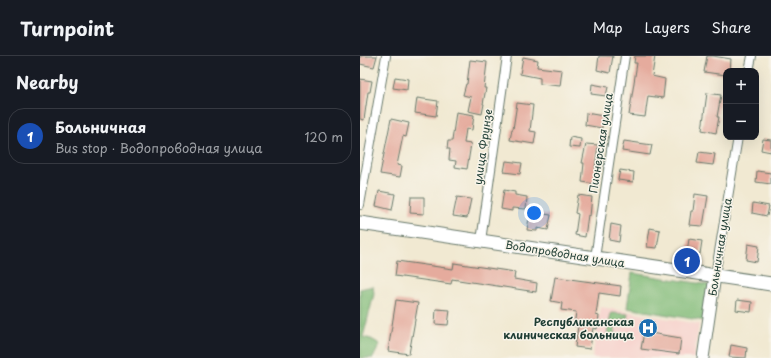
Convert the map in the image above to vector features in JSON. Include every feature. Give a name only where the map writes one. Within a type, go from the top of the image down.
[{"type":"main road","name":"Водопроводная улица","points":[[360,223],[771,284]]},
{"type":"street","points":[[360,205],[386,56]]},
{"type":"street","name":"улица Фрунзе","points":[[481,241],[507,56]]},
{"type":"street","name":"Пионерская улица","points":[[594,258],[625,56]]},
{"type":"street","points":[[750,68],[752,56]]},
{"type":"street","name":"Больничная улица","points":[[703,358],[738,140]]},
{"type":"shaded area","name":"Республиканская клиническая больница","points":[[601,307],[699,324],[694,358],[592,358]]},
{"type":"green space","points":[[632,273],[710,285],[705,321],[627,308]]},
{"type":"green space","points":[[373,286],[374,294],[363,337],[380,344],[373,358],[360,358],[360,289]]},
{"type":"green space","points":[[611,313],[628,314],[627,319],[622,319],[620,322],[616,321],[614,327],[615,336],[611,337],[607,335]]},
{"type":"building","points":[[360,56],[377,56],[374,67],[360,64]]},
{"type":"building","points":[[599,56],[613,56],[610,73],[597,70]]},
{"type":"building","points":[[635,56],[655,56],[652,76],[665,79],[663,98],[648,96],[645,117],[629,115],[637,63],[634,63]]},
{"type":"building","points":[[707,56],[731,59],[730,68],[723,68],[723,75],[704,72]]},
{"type":"building","points":[[523,57],[538,60],[537,67],[562,70],[560,86],[540,84],[540,78],[520,74]]},
{"type":"building","points":[[470,60],[487,62],[484,88],[486,88],[482,114],[468,111],[471,97],[463,95],[467,84]]},
{"type":"building","points":[[395,77],[408,79],[407,90],[393,88]]},
{"type":"building","points":[[360,79],[372,81],[370,92],[368,92],[364,120],[360,119]]},
{"type":"building","points":[[592,84],[608,87],[606,96],[591,94]]},
{"type":"building","points":[[707,93],[721,95],[716,133],[702,130]]},
{"type":"building","points":[[417,98],[438,101],[436,116],[415,113]]},
{"type":"building","points":[[517,103],[533,105],[530,131],[536,132],[534,144],[510,140]]},
{"type":"building","points":[[456,112],[474,115],[472,130],[466,129],[464,143],[471,144],[467,169],[455,167],[456,161],[449,160],[450,149],[447,149],[448,141],[452,141]]},
{"type":"building","points":[[586,113],[603,116],[602,128],[585,125]]},
{"type":"building","points":[[391,119],[409,123],[406,137],[403,136],[397,165],[402,166],[400,177],[380,174]]},
{"type":"building","points":[[570,137],[581,139],[580,148],[569,147]]},
{"type":"building","points":[[763,139],[771,140],[771,152],[761,150]]},
{"type":"building","points":[[624,141],[652,145],[650,155],[622,151]]},
{"type":"building","points":[[586,144],[598,145],[595,168],[597,168],[595,184],[582,182],[584,163],[582,163]]},
{"type":"building","points":[[699,152],[715,154],[713,165],[697,163]]},
{"type":"building","points":[[506,161],[522,163],[520,174],[504,172]]},
{"type":"building","points":[[620,170],[634,172],[633,182],[618,180]]},
{"type":"building","points":[[757,171],[771,173],[771,184],[756,182]]},
{"type":"building","points":[[504,190],[515,192],[515,195],[527,197],[526,209],[512,208],[512,211],[501,209]]},
{"type":"building","points":[[379,191],[395,194],[392,210],[376,206]]},
{"type":"building","points":[[695,194],[708,196],[703,226],[689,225],[691,211],[693,211]]},
{"type":"building","points":[[578,195],[592,197],[590,216],[588,215],[585,237],[575,235],[578,214],[575,213]]},
{"type":"building","points":[[411,197],[424,197],[424,214],[410,213]]},
{"type":"building","points":[[457,197],[471,199],[467,218],[453,216]]},
{"type":"building","points":[[753,203],[769,206],[767,216],[752,213]]},
{"type":"building","points":[[530,212],[551,215],[548,230],[537,228],[537,231],[527,230]]},
{"type":"building","points":[[611,224],[621,226],[619,242],[609,240]]},
{"type":"building","points":[[650,228],[660,230],[657,248],[647,247]]},
{"type":"building","points":[[689,239],[702,241],[700,254],[687,252]]},
{"type":"building","points":[[748,244],[759,246],[757,262],[746,260]]},
{"type":"building","points":[[397,261],[453,269],[454,263],[515,272],[514,279],[537,283],[536,292],[452,279],[451,284],[395,276]]},
{"type":"building","points":[[555,277],[621,286],[620,296],[599,293],[596,315],[599,316],[597,329],[593,328],[590,349],[575,347],[578,326],[574,326],[576,312],[561,310],[562,303],[551,301]]},
{"type":"building","points":[[396,300],[418,303],[409,354],[388,351]]},
{"type":"building","points":[[737,300],[752,302],[751,312],[736,310]]},
{"type":"building","points":[[436,309],[450,310],[448,325],[435,324]]},
{"type":"building","points":[[644,332],[681,338],[679,354],[641,349]]},
{"type":"building","points":[[731,345],[747,348],[746,358],[729,357]]},
{"type":"place","name":"Больничная","points":[[687,261]]},
{"type":"place","name":"Республиканская клиническая больница","points":[[648,328]]}]
